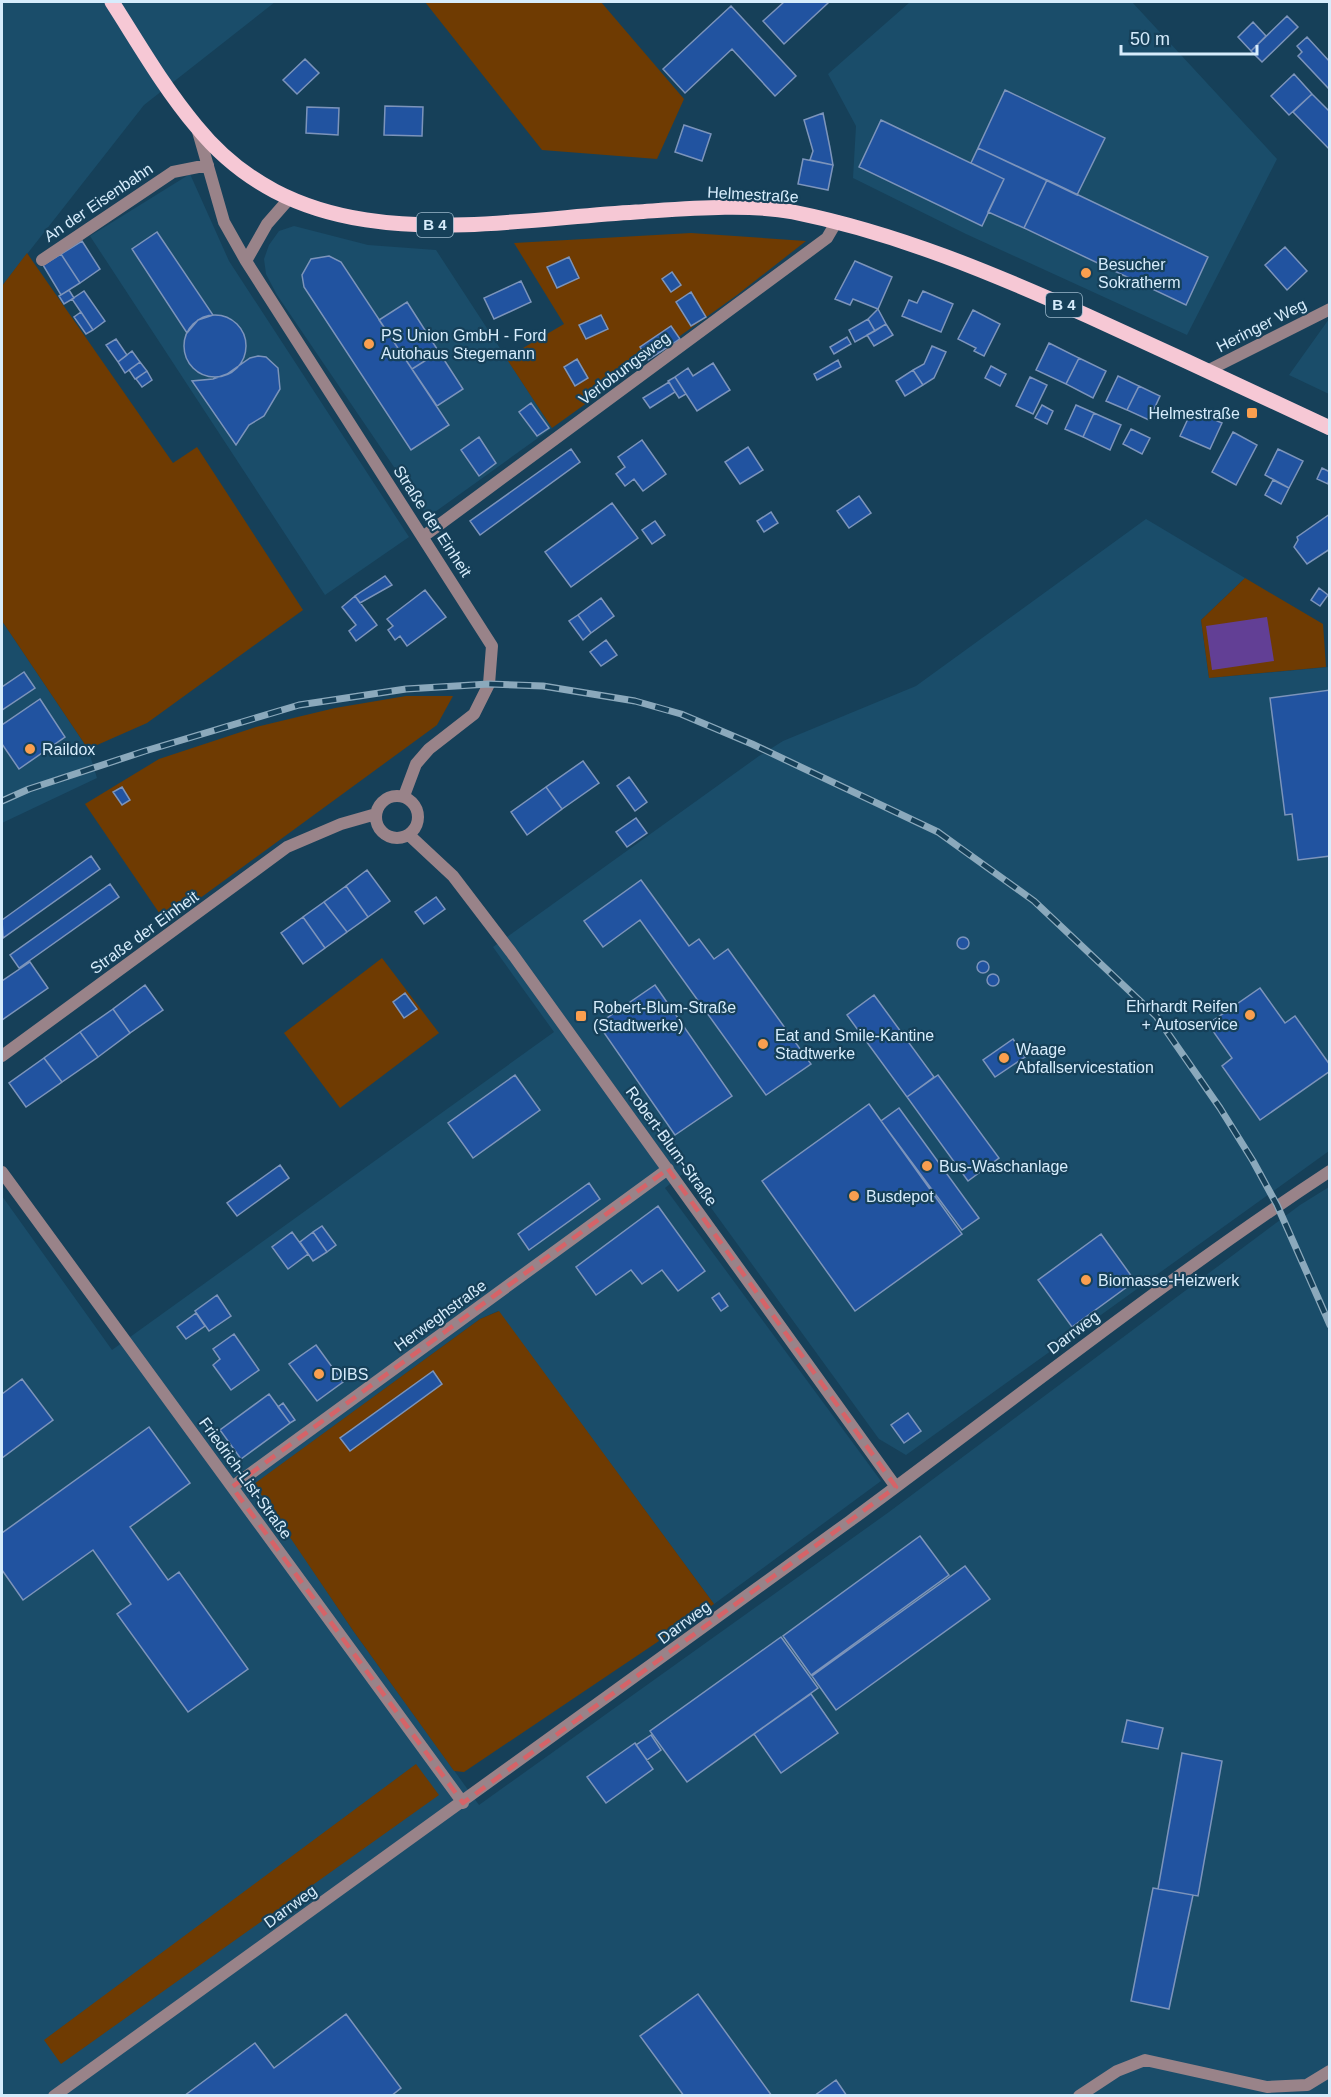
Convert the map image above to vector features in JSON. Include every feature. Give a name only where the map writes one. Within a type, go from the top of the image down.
[{"type":"main road","name":"B 4","points":[[112,2],[197,128]]},
{"type":"main road","name":"Helmestraße","points":[[197,128],[232,163],[258,183],[288,200],[370,222],[455,226],[702,209],[787,211],[837,221],[918,244],[995,274],[1329,428]]},
{"type":"street","name":"Straße der Einheit","points":[[2,1056],[287,847],[341,824],[376,814],[382,801],[390,796],[404,796],[416,764],[429,749],[474,714],[489,684],[492,646],[424,536],[246,261],[224,222],[197,128]]},
{"type":"street","name":"An der Eisenbahn","points":[[42,260],[174,172],[208,165]]},
{"type":"street","points":[[246,261],[267,224],[288,200]]},
{"type":"street","name":"Verlobungsweg","points":[[424,536],[827,238],[837,221]]},
{"type":"street","name":"Heringer Weg","points":[[1208,371],[1329,309]]},
{"type":"street","points":[[376,814],[378,828],[383,834],[400,838],[409,835],[415,830],[418,812],[413,802],[404,796]]},
{"type":"street","name":"Robert-Blum-Straße","points":[[409,835],[464,889],[896,1487]]},
{"type":"street","name":"Herweghstraße","points":[[232,1487],[668,1169]]},
{"type":"street","name":"Darrweg","points":[[54,2096],[463,1803],[896,1487],[1123,1316],[1329,1171]]},
{"type":"street","name":"Friedrich-List-Straße","points":[[2,1173],[463,1803]]},
{"type":"street","points":[[1079,2096],[1117,2071],[1145,2060],[1267,2087],[1308,2085],[1329,2071]]},
{"type":"highlighted area","points":[[668,1169],[896,1487],[463,1803],[232,1487]]},
{"type":"shaded area","points":[[2,2],[275,2],[144,105],[2,286]]},
{"type":"shaded area","points":[[425,2],[601,2],[684,99],[657,159],[542,150]]},
{"type":"shaded area","points":[[910,2],[1132,2],[1277,159],[1187,335],[966,234],[853,178],[856,126],[828,74]]},
{"type":"shaded area","points":[[190,174],[229,261],[409,537],[325,595],[90,236]]},
{"type":"shaded area","points":[[294,226],[368,245],[436,250],[552,428],[428,517],[277,295],[266,274],[264,259],[269,245],[279,231]]},
{"type":"shaded area","points":[[691,233],[806,241],[737,295],[552,428],[506,358],[564,324],[514,243]]},
{"type":"shaded area","points":[[27,253],[173,463],[197,447],[303,610],[147,723],[88,749],[2,621],[2,286]]},
{"type":"shaded area","points":[[1329,319],[1329,394],[1289,375]]},
{"type":"shaded area","points":[[1146,519],[1245,578],[1201,620],[1209,678],[1329,667],[1329,1151],[906,1455],[879,1439],[685,1172],[665,1188],[881,1481],[714,1604],[498,1311],[480,1319],[255,1484],[354,1632],[479,1805],[889,1512],[1300,1205],[1329,1187],[1329,2095],[2,2095],[2,1196],[112,1350],[554,1032],[493,947],[759,756],[783,741],[916,686]]},
{"type":"shaded area","points":[[1245,578],[1323,624],[1326,667],[1209,678],[1201,620]]},
{"type":"shaded area","points":[[1267,617],[1274,661],[1212,670],[1206,626]]},
{"type":"shaded area","points":[[2,621],[88,749],[97,778],[2,823]]},
{"type":"shaded area","points":[[406,696],[453,696],[437,725],[166,923],[85,804],[159,759],[256,727],[335,708]]},
{"type":"shaded area","points":[[382,958],[439,1033],[340,1108],[284,1033]]},
{"type":"shaded area","points":[[499,1311],[714,1604],[464,1772],[454,1771],[354,1632],[254,1484],[480,1319]]},
{"type":"shaded area","points":[[416,1764],[439,1795],[61,2064],[44,2040]]},
{"type":"building","points":[[784,2],[828,3],[784,44],[763,21]]},
{"type":"building","points":[[731,6],[796,76],[775,96],[732,49],[685,93],[663,69]]},
{"type":"building","points":[[1287,16],[1298,27],[1262,62],[1251,51]]},
{"type":"building","points":[[1253,22],[1266,36],[1251,51],[1238,37]]},
{"type":"building","points":[[1307,37],[1330,62],[1330,90],[1298,56],[1302,52],[1297,46]]},
{"type":"building","points":[[305,59],[319,73],[297,94],[283,80]]},
{"type":"building","points":[[1294,74],[1312,94],[1289,115],[1271,96]]},
{"type":"building","points":[[1005,90],[1105,138],[1077,195],[978,148]]},
{"type":"building","points":[[1312,94],[1330,112],[1330,150],[1293,112]]},
{"type":"building","points":[[385,106],[423,107],[422,136],[384,135]]},
{"type":"building","points":[[307,107],[339,108],[338,135],[306,133]]},
{"type":"building","points":[[823,113],[833,165],[810,160],[813,151],[804,120]]},
{"type":"building","points":[[881,120],[1004,179],[982,226],[859,167]]},
{"type":"building","points":[[684,125],[711,134],[702,161],[675,152]]},
{"type":"building","points":[[978,148],[1047,180],[1024,228],[988,212],[1004,179],[971,163]]},
{"type":"building","points":[[803,159],[833,165],[828,190],[798,184]]},
{"type":"building","points":[[1047,180],[1208,257],[1186,305],[1024,228]]},
{"type":"building","points":[[157,232],[213,315],[198,320],[187,333],[132,249]]},
{"type":"building","points":[[82,241],[100,269],[80,283],[61,254]]},
{"type":"building","points":[[1285,247],[1307,271],[1287,290],[1265,265]]},
{"type":"building","points":[[61,254],[80,283],[61,295],[43,265]]},
{"type":"building","name":"PS Union GmbH - Ford Autohaus Stegemann","points":[[329,256],[341,262],[449,425],[411,450],[304,287],[302,275],[311,259]]},
{"type":"building","points":[[569,257],[579,278],[557,288],[547,267]]},
{"type":"building","points":[[855,261],[892,277],[878,309],[853,299],[850,305],[835,299]]},
{"type":"building","points":[[672,272],[681,285],[671,292],[662,279]]},
{"type":"building","points":[[521,281],[531,302],[494,319],[484,298]]},
{"type":"building","points":[[69,290],[74,298],[64,304],[59,296]]},
{"type":"building","points":[[84,291],[105,321],[93,330],[72,299]]},
{"type":"building","points":[[923,291],[953,304],[941,332],[902,316],[909,300],[917,303]]},
{"type":"building","points":[[691,292],[706,317],[691,326],[676,302]]},
{"type":"building","points":[[407,302],[439,352],[412,369],[379,320]]},
{"type":"building","points":[[878,309],[886,324],[875,331],[868,319]]},
{"type":"building","points":[[973,310],[1000,324],[984,356],[974,351],[976,348],[958,339]]},
{"type":"building","points":[[81,312],[93,330],[86,334],[74,317]]},
{"type":"building","points":[[215,315],[227,317],[237,324],[244,334],[246,346],[244,358],[237,368],[227,375],[215,377],[203,375],[193,368],[186,358],[184,346],[186,334],[193,324],[203,317]]},
{"type":"building","points":[[601,315],[608,329],[586,339],[579,325]]},
{"type":"building","points":[[868,319],[875,331],[855,342],[849,330]]},
{"type":"building","points":[[886,324],[893,335],[874,346],[867,335]]},
{"type":"building","points":[[671,326],[680,339],[648,360],[640,347]]},
{"type":"building","points":[[847,337],[851,344],[834,354],[830,347]]},
{"type":"building","points":[[116,339],[127,355],[118,362],[106,345]]},
{"type":"building","points":[[1049,343],[1079,358],[1066,384],[1036,370]]},
{"type":"building","points":[[932,346],[946,352],[934,378],[923,385],[913,370],[924,364]]},
{"type":"building","points":[[132,351],[140,362],[125,373],[118,362]]},
{"type":"building","points":[[439,352],[463,389],[437,406],[412,369]]},
{"type":"building","points":[[266,357],[278,368],[280,389],[264,416],[249,425],[236,445],[192,381],[213,379],[227,374],[250,358]]},
{"type":"building","points":[[1079,358],[1106,371],[1093,398],[1066,384]]},
{"type":"building","points":[[577,359],[588,378],[575,386],[564,367]]},
{"type":"building","points":[[838,360],[841,367],[817,380],[814,374]]},
{"type":"building","points":[[140,362],[147,371],[135,379],[129,370]]},
{"type":"building","points":[[713,363],[730,390],[697,411],[675,377],[688,368],[693,376]]},
{"type":"building","points":[[991,366],[1006,374],[1000,386],[985,378]]},
{"type":"building","points":[[913,370],[923,385],[905,396],[896,381]]},
{"type":"building","points":[[147,371],[152,380],[142,387],[136,379]]},
{"type":"building","points":[[1118,376],[1139,386],[1127,410],[1106,401]]},
{"type":"building","points":[[675,377],[686,394],[679,398],[668,381]]},
{"type":"building","points":[[1030,377],[1047,385],[1033,414],[1016,406]]},
{"type":"building","points":[[669,382],[675,392],[650,408],[643,398]]},
{"type":"building","points":[[1139,386],[1160,396],[1149,420],[1127,410]]},
{"type":"building","points":[[531,403],[549,428],[537,436],[519,412]]},
{"type":"building","points":[[1042,405],[1053,411],[1047,424],[1035,418]]},
{"type":"building","points":[[1076,405],[1094,413],[1083,437],[1065,429]]},
{"type":"building","points":[[1192,410],[1222,423],[1210,449],[1180,436]]},
{"type":"building","points":[[1094,413],[1121,425],[1110,450],[1083,437]]},
{"type":"building","points":[[1131,429],[1150,438],[1142,454],[1123,444]]},
{"type":"building","points":[[1233,432],[1257,445],[1236,485],[1212,472]]},
{"type":"building","points":[[479,437],[496,463],[479,476],[461,450]]},
{"type":"building","points":[[642,440],[666,474],[643,491],[634,479],[625,486],[616,474],[625,467],[618,457]]},
{"type":"building","points":[[748,447],[763,470],[740,484],[725,462]]},
{"type":"building","points":[[571,449],[580,462],[480,535],[470,521]]},
{"type":"building","points":[[1278,449],[1303,461],[1289,488],[1265,475]]},
{"type":"building","points":[[1322,468],[1330,472],[1328,484],[1317,479]]},
{"type":"building","points":[[1273,480],[1289,488],[1281,504],[1265,495]]},
{"type":"building","points":[[859,496],[871,513],[849,528],[837,511]]},
{"type":"building","points":[[612,503],[638,538],[571,587],[545,552]]},
{"type":"building","points":[[771,512],[778,523],[764,532],[757,521]]},
{"type":"building","points":[[1330,514],[1330,549],[1307,564],[1294,547],[1298,540],[1297,537]]},
{"type":"building","points":[[655,521],[665,535],[652,544],[642,530]]},
{"type":"building","points":[[385,576],[392,585],[360,603],[355,596]]},
{"type":"building","points":[[1319,588],[1328,595],[1320,606],[1311,600]]},
{"type":"building","points":[[425,590],[446,617],[407,646],[400,636],[395,640],[388,630],[393,626],[387,619]]},
{"type":"building","points":[[355,596],[377,625],[356,641],[349,631],[356,625],[342,607]]},
{"type":"building","points":[[601,598],[614,616],[591,633],[578,615]]},
{"type":"building","points":[[578,615],[591,633],[583,640],[569,621]]},
{"type":"building","points":[[606,640],[617,655],[601,666],[590,652]]},
{"type":"building","points":[[24,672],[35,688],[2,710],[2,687]]},
{"type":"building","points":[[1330,690],[1330,856],[1298,860],[1292,814],[1285,815],[1270,698]]},
{"type":"building","points":[[40,699],[65,737],[19,769],[2,744],[2,725]]},
{"type":"building","points":[[583,761],[599,783],[562,809],[546,787]]},
{"type":"building","points":[[629,777],[647,802],[635,811],[617,786]]},
{"type":"building","points":[[122,787],[130,800],[122,805],[113,792]]},
{"type":"building","points":[[546,787],[562,809],[527,835],[511,812]]},
{"type":"building","points":[[636,818],[647,833],[627,847],[616,832]]},
{"type":"building","points":[[91,856],[100,869],[3,938],[2,920]]},
{"type":"building","points":[[367,870],[390,901],[368,917],[346,886]]},
{"type":"building","points":[[641,880],[689,946],[699,939],[714,959],[728,949],[811,1064],[766,1095],[640,920],[603,947],[584,921]]},
{"type":"building","points":[[110,884],[119,897],[19,968],[10,955]]},
{"type":"building","points":[[346,886],[368,917],[347,932],[324,902]]},
{"type":"building","points":[[436,897],[445,909],[424,924],[415,912]]},
{"type":"building","points":[[324,902],[347,932],[325,948],[303,917]]},
{"type":"building","points":[[303,917],[325,948],[303,964],[281,933]]},
{"type":"building","points":[[965,937],[969,943],[965,949],[961,949],[957,941]]},
{"type":"building","points":[[985,961],[989,967],[985,973],[981,973],[977,965]]},
{"type":"building","points":[[30,962],[48,988],[2,1020],[2,981]]},
{"type":"building","points":[[995,974],[999,980],[995,986],[991,986],[987,978]]},
{"type":"building","points":[[145,985],[163,1010],[130,1033],[113,1009]]},
{"type":"building","points":[[655,985],[732,1096],[675,1135],[598,1024]]},
{"type":"building","points":[[1260,988],[1285,1023],[1295,1016],[1330,1065],[1330,1071],[1260,1120],[1222,1066],[1232,1058],[1208,1024]]},
{"type":"building","points":[[405,993],[417,1009],[404,1018],[393,1002]]},
{"type":"building","points":[[874,995],[934,1077],[907,1097],[847,1015]]},
{"type":"building","points":[[113,1009],[130,1033],[98,1057],[80,1032]]},
{"type":"building","points":[[80,1032],[98,1057],[62,1082],[44,1058]]},
{"type":"building","name":"Waage Abfallservicestation","points":[[1013,1039],[1025,1057],[995,1077],[983,1060]]},
{"type":"building","points":[[44,1058],[62,1082],[26,1107],[9,1083]]},
{"type":"building","points":[[515,1075],[540,1110],[473,1158],[448,1123]]},
{"type":"building","points":[[938,1075],[999,1158],[968,1181],[907,1097]]},
{"type":"building","name":"Busdepot","points":[[869,1104],[962,1234],[855,1311],[762,1181]]},
{"type":"building","name":"Bus-Waschanlage","points":[[899,1108],[979,1218],[962,1230],[881,1121]]},
{"type":"building","points":[[280,1165],[289,1178],[237,1216],[227,1203]]},
{"type":"building","points":[[589,1183],[600,1199],[529,1250],[518,1234]]},
{"type":"building","points":[[658,1206],[705,1271],[678,1291],[662,1270],[642,1284],[631,1270],[596,1295],[576,1267]]},
{"type":"building","points":[[322,1226],[336,1245],[327,1252],[313,1232]]},
{"type":"building","points":[[292,1232],[308,1254],[288,1269],[272,1247]]},
{"type":"building","points":[[313,1232],[327,1252],[313,1261],[300,1242]]},
{"type":"building","name":"Biomasse-Heizwerk","points":[[1101,1234],[1135,1281],[1072,1327],[1038,1280]]},
{"type":"building","points":[[719,1293],[728,1306],[721,1311],[712,1298]]},
{"type":"building","points":[[217,1295],[231,1316],[209,1331],[195,1311]]},
{"type":"building","points":[[196,1313],[205,1326],[186,1339],[177,1327]]},
{"type":"building","points":[[234,1334],[259,1370],[231,1390],[213,1365],[220,1359],[213,1349]]},
{"type":"building","points":[[316,1345],[343,1382],[317,1401],[289,1364]]},
{"type":"building","points":[[433,1371],[442,1384],[350,1451],[340,1438]]},
{"type":"building","points":[[22,1379],[53,1420],[2,1458],[2,1394]]},
{"type":"building","points":[[269,1394],[290,1423],[241,1459],[220,1430]]},
{"type":"building","points":[[283,1403],[295,1420],[290,1423],[278,1407]]},
{"type":"building","points":[[908,1413],[921,1431],[904,1443],[891,1425]]},
{"type":"building","points":[[149,1427],[190,1483],[130,1527],[168,1580],[179,1572],[248,1669],[188,1712],[117,1614],[131,1604],[93,1550],[23,1600],[2,1570],[2,1533]]},
{"type":"building","points":[[920,1536],[949,1575],[811,1675],[783,1636]]},
{"type":"building","points":[[965,1566],[990,1599],[836,1710],[812,1676]]},
{"type":"building","points":[[781,1637],[818,1688],[687,1782],[650,1731]]},
{"type":"building","points":[[811,1694],[838,1733],[781,1773],[754,1734]]},
{"type":"building","points":[[1127,1720],[1163,1728],[1158,1749],[1122,1742]]},
{"type":"building","points":[[651,1735],[661,1750],[647,1760],[636,1745]]},
{"type":"building","points":[[635,1743],[653,1769],[606,1803],[587,1777]]},
{"type":"building","points":[[1182,1753],[1222,1761],[1198,1896],[1158,1889]]},
{"type":"building","points":[[1153,1888],[1193,1895],[1169,2009],[1131,2001]]},
{"type":"building","points":[[698,1994],[772,2096],[684,2096],[640,2036]]},
{"type":"building","points":[[346,2014],[401,2088],[391,2096],[184,2096],[255,2043],[274,2068]]},
{"type":"building","points":[[836,2080],[847,2096],[814,2096]]},
{"type":"railway","points":[[2,801],[29,789],[145,751],[299,705],[406,689],[489,684],[543,686],[635,701],[681,714],[752,744],[938,832],[1034,901],[1156,1016],[1220,1108],[1253,1161],[1277,1205],[1330,1325]]},
{"type":"place","name":"Besucher Sokratherm","points":[[1086,273]]},
{"type":"place","name":"PS Union GmbH - Ford Autohaus Stegemann","points":[[369,344]]},
{"type":"place","name":"Helmestraße","points":[[1252,413]]},
{"type":"place","name":"Raildox","points":[[30,749]]},
{"type":"place","name":"Ehrhardt Reifen + Autoservice","points":[[1250,1015]]},
{"type":"place","name":"Robert-Blum-Straße (Stadtwerke)","points":[[581,1016]]},
{"type":"place","name":"Eat and Smile-Kantine Stadtwerke","points":[[763,1044]]},
{"type":"place","name":"Waage Abfallservicestation","points":[[1004,1058]]},
{"type":"place","name":"Bus-Waschanlage","points":[[927,1166]]},
{"type":"place","name":"Busdepot","points":[[854,1196]]},
{"type":"place","name":"Biomasse-Heizwerk","points":[[1086,1280]]},
{"type":"place","name":"DIBS","points":[[319,1374]]}]
